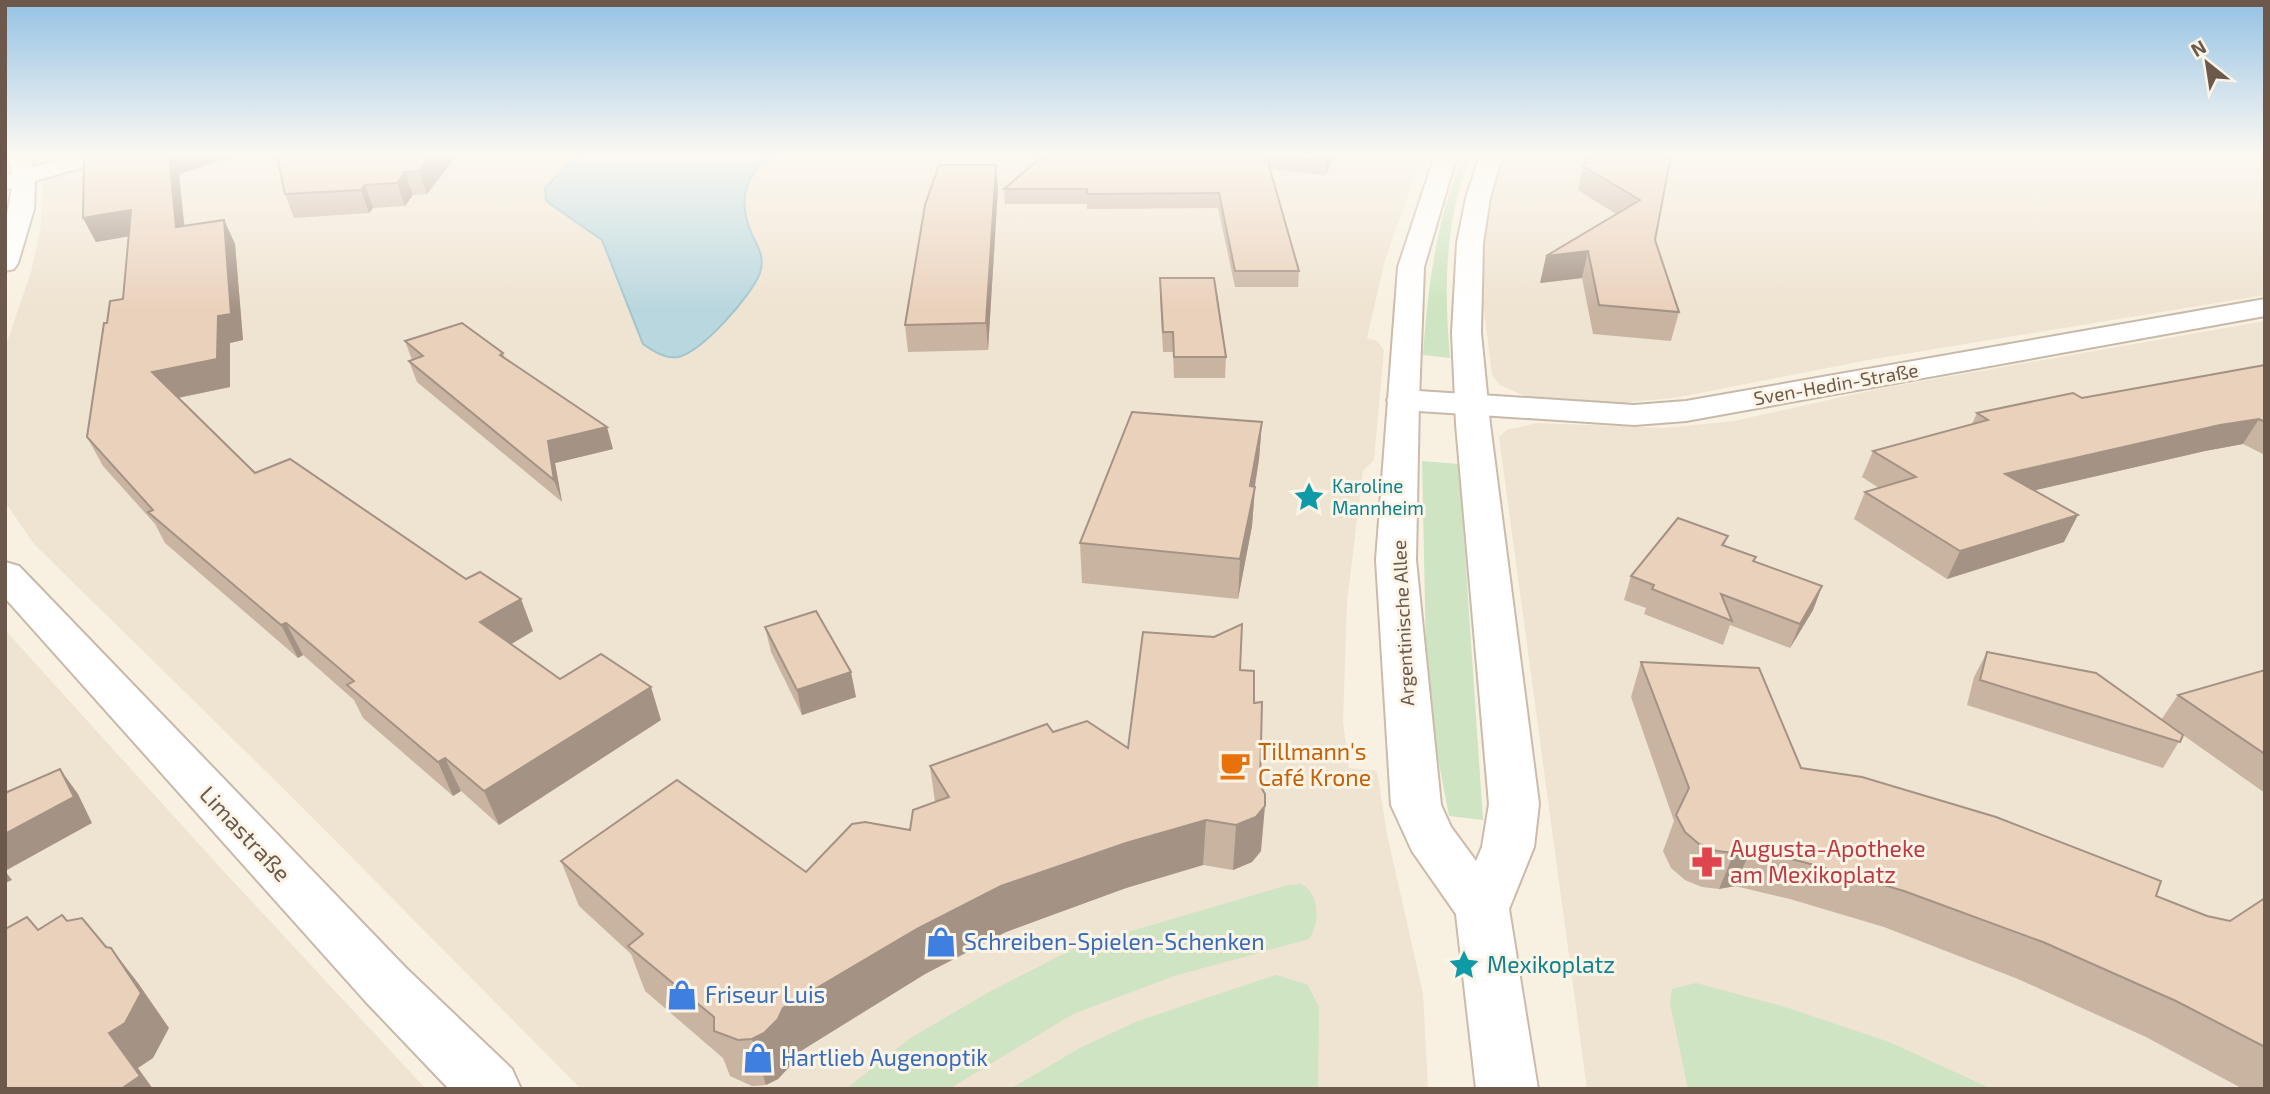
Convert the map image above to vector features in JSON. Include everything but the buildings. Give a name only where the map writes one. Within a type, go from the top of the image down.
[{"type":"main road","points":[[5,263],[18,227],[22,206]]},
{"type":"main road","name":"Argentinische Allee","points":[[1429,206],[1410,267],[1396,560],[1416,805],[1430,837],[1482,909],[1507,1089]]},
{"type":"main road","points":[[1478,206],[1465,274],[1472,405],[1514,804],[1508,847],[1482,909]]},
{"type":"main road","name":"Sven-Hedin-Straße","points":[[1403,400],[1634,415],[1686,411],[2265,307]]},
{"type":"main road","name":"Limastraße","points":[[5,574],[386,985],[490,1089]]},
{"type":"shaded area","points":[[42,206],[1404,206],[1385,260],[1367,338],[1377,341],[1384,350],[1374,460],[1363,471],[1347,601],[1343,722],[1349,768],[1377,771],[1387,834],[1423,994],[1428,1089],[581,1089],[303,808],[34,544],[5,502],[5,348],[31,272],[41,225]]},
{"type":"shaded area","points":[[1490,206],[2265,206],[2265,295],[1868,360],[1674,398],[1619,403],[1585,403],[1527,397],[1500,385],[1492,375],[1480,276]]},
{"type":"shaded area","points":[[2265,321],[2265,1089],[1587,1089],[1499,437],[1507,430],[1537,423],[1665,428],[1734,421],[1878,389]]},
{"type":"shaded area","points":[[5,630],[217,864],[426,1089],[5,1089]]},
{"type":"green space","points":[[1445,206],[1455,206],[1447,280],[1450,358],[1423,355]]},
{"type":"green space","points":[[1422,461],[1459,464],[1483,820],[1449,816],[1427,700]]},
{"type":"green space","points":[[1301,884],[1312,894],[1315,901],[1315,925],[1309,939],[1174,976],[1073,1014],[949,1089],[846,1089],[909,1039],[989,992],[1077,947],[1288,885]]},
{"type":"green space","points":[[1276,975],[1308,985],[1319,1007],[1318,1089],[1010,1089],[1080,1048],[1138,1021]]},
{"type":"green space","points":[[1696,983],[1782,1006],[1889,1042],[1992,1089],[1688,1089],[1670,1003],[1672,989]]},
{"type":"water","points":[[553,206],[745,206],[749,227],[761,255],[760,273],[747,295],[700,345],[678,357],[668,357],[643,344],[602,240]]},
{"type":"place","name":"Karoline Mannheim","points":[[1309,497]]},
{"type":"place","name":"Tillmann's Café Krone","points":[[1235,765]]},
{"type":"place","name":"Augusta-Apotheke am Mexikoplatz","points":[[1707,862]]},
{"type":"place","name":"Schreiben-Spielen-Schenken","points":[[941,942]]},
{"type":"place","name":"Mexikoplatz","points":[[1464,965]]},
{"type":"place","name":"Friseur Luis","points":[[682,995]]},
{"type":"place","name":"Hartlieb Augenoptik","points":[[758,1058]]}]
